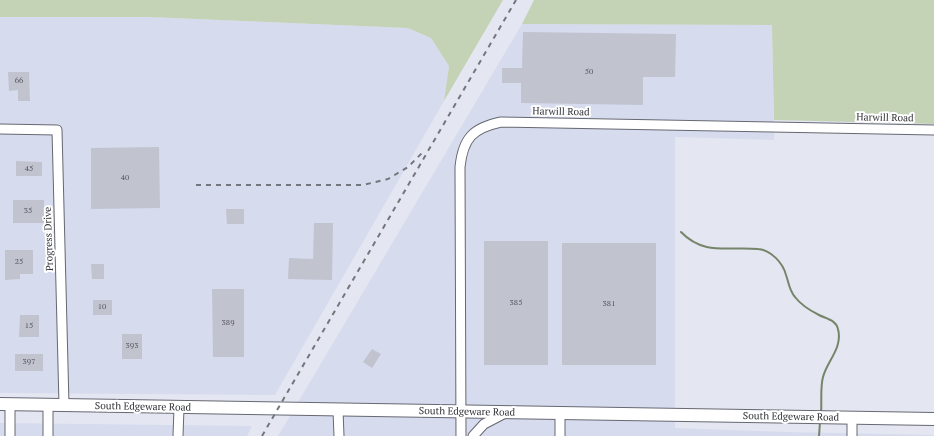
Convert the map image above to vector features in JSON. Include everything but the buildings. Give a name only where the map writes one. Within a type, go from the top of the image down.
[{"type":"main road","name":"South Edgeware Road","points":[[5,404],[934,419]]},
{"type":"street","name":"Harwill Road","points":[[461,436],[460,167],[461,154],[465,144],[470,136],[478,130],[488,125],[502,122],[934,130]]},
{"type":"street","name":"Progress Drive","points":[[0,129],[57,130],[64,405]]},
{"type":"street","points":[[5,404],[10,436]]},
{"type":"street","points":[[48,405],[48,436]]},
{"type":"street","points":[[178,436],[179,408]]},
{"type":"street","points":[[338,410],[339,436]]},
{"type":"street","points":[[473,436],[484,424],[507,412]]},
{"type":"street","points":[[560,413],[560,436]]},
{"type":"street","points":[[852,418],[852,436]]},
{"type":"shaded area","points":[[0,17],[150,17],[408,28],[431,38],[449,66],[444,101],[275,395],[0,393]]},
{"type":"shaded area","points":[[522,24],[772,25],[774,140],[675,137],[675,428],[934,436],[278,436]]},
{"type":"shaded area","points":[[0,423],[252,426],[247,436],[0,436]]},
{"type":"green space","points":[[0,0],[503,0],[444,101],[449,66],[431,38],[408,28],[150,17],[0,17]]},
{"type":"green space","points":[[534,0],[934,0],[934,124],[774,120],[772,25],[522,24]]},
{"type":"waterway","points":[[681,232],[690,239],[708,247],[758,249],[772,255],[782,266],[791,292],[797,300],[809,310],[831,320],[837,326],[839,336],[837,348],[823,377],[821,414]]},
{"type":"waterway","points":[[819,436],[820,422]]},
{"type":"railway","points":[[262,436],[516,0]]},
{"type":"railway","points":[[196,185],[363,185],[388,179],[408,167],[423,152]]}]
